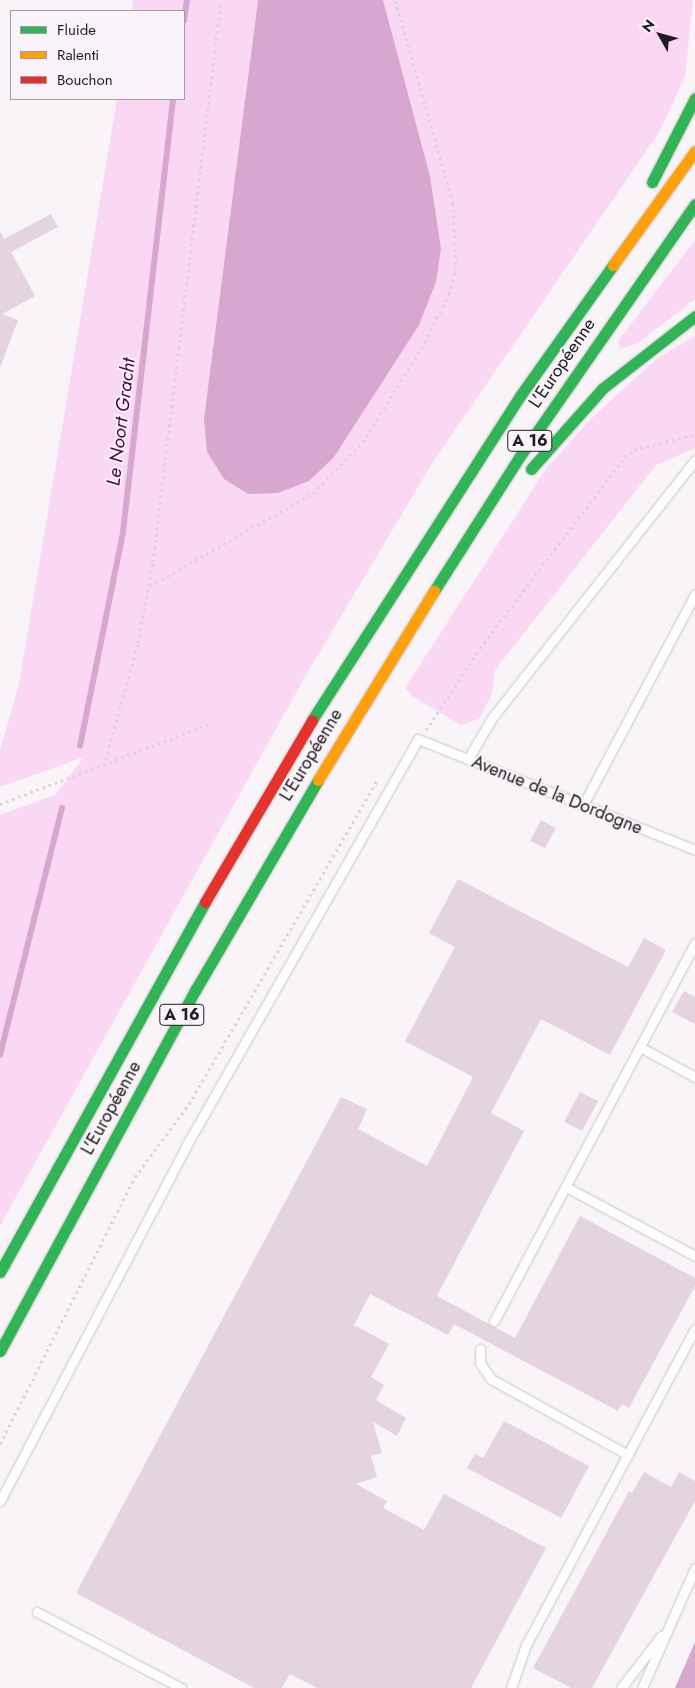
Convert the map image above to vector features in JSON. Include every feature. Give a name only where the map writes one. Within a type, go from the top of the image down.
[{"type":"highway","points":[[643,194],[674,146],[695,98]]},
{"type":"highway","name":"L'Européenne","points":[[0,1272],[229,858],[439,519],[695,151]]},
{"type":"highway","name":"L'Européenne","points":[[0,1351],[201,982],[375,684],[515,464],[695,204]]},
{"type":"highway","points":[[439,519],[586,280]]},
{"type":"highway","points":[[524,479],[603,388],[695,316]]},
{"type":"highway","points":[[375,684],[485,537]]},
{"type":"lane","points":[[468,759],[492,718],[695,460]]},
{"type":"lane","points":[[583,805],[695,594]]},
{"type":"lane","name":"Avenue de la Dordogne","points":[[0,1501],[186,1146],[418,739],[695,850]]},
{"type":"lane","points":[[494,1321],[695,943]]},
{"type":"lane","points":[[640,1047],[695,1077]]},
{"type":"lane","points":[[566,1186],[695,1256]]},
{"type":"lane","points":[[511,1688],[526,1644],[695,1329]]},
{"type":"lane","points":[[480,1348],[480,1363],[491,1379],[628,1455]]},
{"type":"lane","points":[[642,1688],[695,1568]]},
{"type":"lane","points":[[37,1612],[181,1688]]},
{"type":"lane","points":[[621,1688],[669,1626]]},
{"type":"path","points":[[104,766],[149,586],[222,0]]},
{"type":"path","points":[[149,586],[313,493],[363,442],[425,342],[449,294],[456,270],[452,203],[395,0]]},
{"type":"path","points":[[0,804],[104,766],[212,723]]},
{"type":"shaded area","points":[[133,0],[258,0],[205,419],[207,452],[224,479],[248,494],[278,492],[430,176],[383,0],[693,0],[685,76],[660,131],[433,462],[306,675],[0,1226],[0,815],[55,795],[84,757],[0,787],[0,750],[19,684],[117,100],[185,100],[185,10],[132,10]]},
{"type":"shaded area","points":[[258,0],[383,0],[430,176],[441,249],[436,282],[419,325],[334,457],[309,481],[278,493],[248,494],[224,479],[207,452],[204,419]]},
{"type":"shaded area","points":[[695,240],[695,299],[638,343],[620,349],[618,341]]},
{"type":"shaded area","points":[[695,336],[695,448],[656,465],[495,670],[492,694],[479,719],[461,725],[412,696],[405,688],[546,469],[592,418],[656,359]]},
{"type":"shaded area","points":[[695,1642],[695,1688],[675,1688]]},
{"type":"building","points":[[51,214],[58,227],[11,252],[35,296],[2,314],[18,320],[0,368],[0,231],[4,239]]},
{"type":"building","points":[[541,820],[556,828],[545,848],[530,841]]},
{"type":"building","points":[[458,879],[628,967],[644,938],[666,950],[610,1055],[541,1019],[491,1113],[524,1131],[437,1296],[515,1338],[580,1216],[695,1278],[695,1286],[629,1408],[622,1404],[618,1411],[454,1324],[448,1335],[370,1294],[354,1325],[389,1344],[371,1377],[384,1385],[376,1400],[406,1418],[397,1436],[373,1422],[382,1453],[371,1456],[377,1477],[356,1484],[387,1501],[383,1508],[424,1530],[444,1494],[546,1548],[471,1688],[317,1688],[290,1674],[282,1688],[254,1688],[76,1593],[341,1097],[367,1109],[358,1129],[427,1166],[473,1077],[405,1041],[455,947],[429,933]]},
{"type":"building","points":[[684,991],[695,997],[695,1024],[672,1012]]},
{"type":"building","points":[[580,1092],[598,1101],[582,1131],[564,1122]]},
{"type":"building","points":[[504,1421],[589,1466],[561,1518],[467,1468],[475,1454],[483,1458]]},
{"type":"building","points":[[644,1472],[671,1487],[679,1472],[695,1481],[695,1501],[592,1688],[571,1688],[533,1668],[629,1491],[632,1493]]},
{"type":"waterway","name":"Le Noort Gracht","points":[[185,14],[187,0]]},
{"type":"waterway","name":"Le Noort Gracht","points":[[80,746],[123,532],[173,100]]},
{"type":"waterway","name":"Le Noort Gracht","points":[[0,1055],[62,809]]},
{"type":"traffic: fast","points":[[652,182],[695,98]]},
{"type":"traffic: fast","points":[[434,591],[520,456],[695,204]]},
{"type":"traffic: fast","points":[[312,720],[520,396],[613,265]]},
{"type":"traffic: fast","points":[[531,469],[603,388],[695,316]]},
{"type":"traffic: fast","points":[[0,1351],[196,989],[318,780]]},
{"type":"traffic: fast","points":[[0,1272],[205,902]]},
{"type":"traffic: slow","points":[[613,265],[695,151]]},
{"type":"traffic: slow","points":[[318,780],[434,591]]},
{"type":"traffic: jam","points":[[205,902],[312,720]]}]
